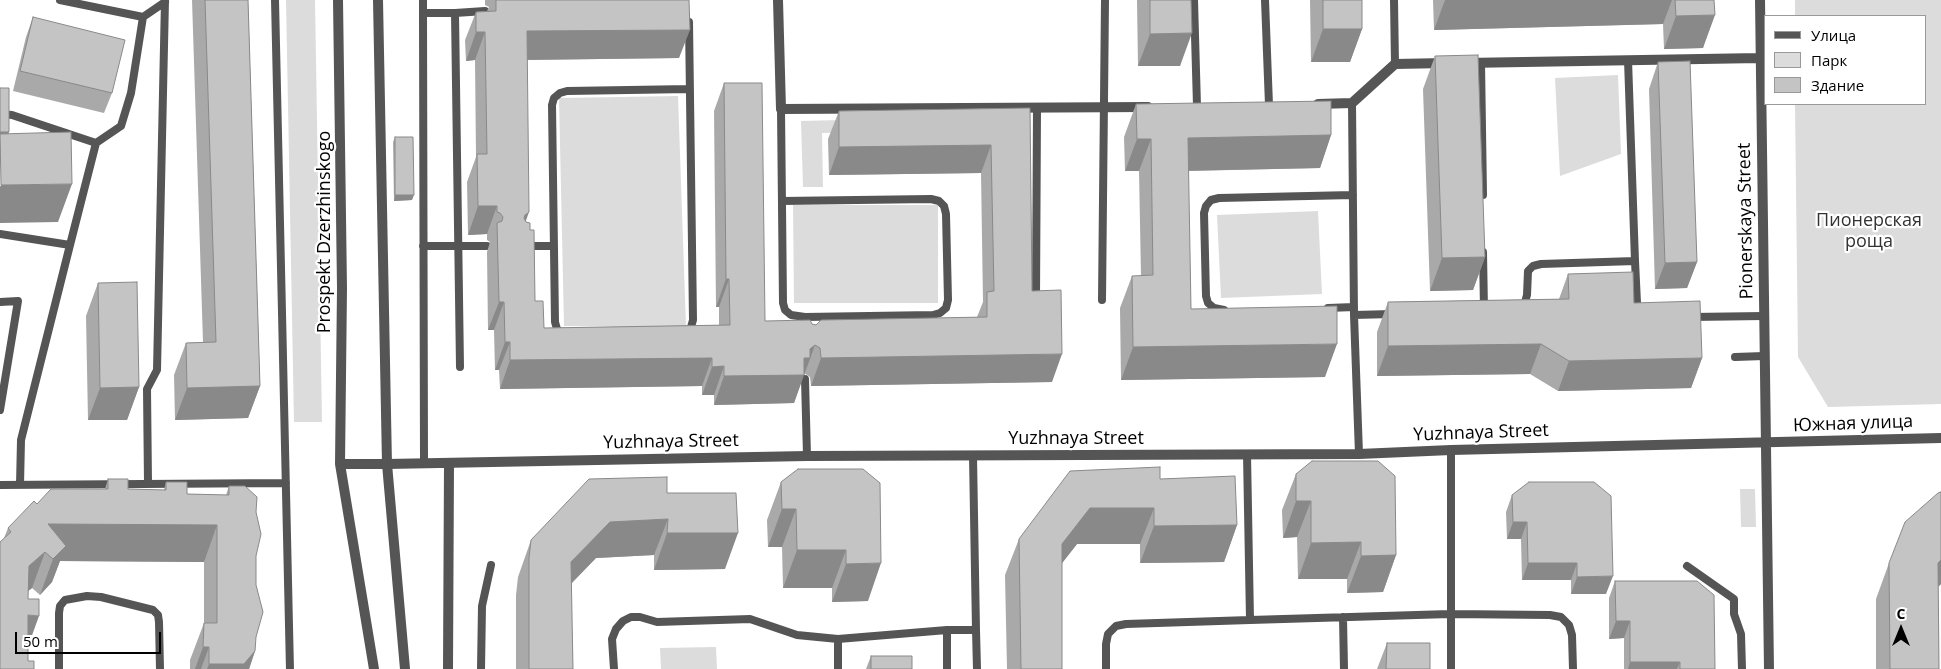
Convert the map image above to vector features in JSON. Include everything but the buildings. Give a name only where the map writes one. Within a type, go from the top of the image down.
[{"type":"street","name":"Prospekt Dzerzhinskogo","points":[[338,0],[342,288],[340,464],[374,669]]},
{"type":"street","points":[[378,0],[387,464],[405,669]]},
{"type":"street","points":[[778,0],[780,108],[1160,107]]},
{"type":"street","name":"Pionerskaya Street","points":[[1760,0],[1769,669]]},
{"type":"street","points":[[1306,104],[1352,103],[1395,64],[1760,58]]},
{"type":"street","name":"Южная улица","points":[[1766,442],[1941,438]]},
{"type":"street","name":"Yuzhnaya Street","points":[[387,464],[807,456],[1359,454],[1766,442]]},
{"type":"street","points":[[448,669],[449,463]]},
{"type":"street","points":[[340,464],[387,464]]},
{"type":"lane","points":[[60,0],[143,17],[166,1]]},
{"type":"lane","points":[[274,0],[290,669]]},
{"type":"lane","points":[[422,0],[424,463]]},
{"type":"lane","points":[[1102,300],[1105,0]]},
{"type":"lane","points":[[1194,0],[1197,106]]},
{"type":"lane","points":[[1265,0],[1269,105]]},
{"type":"lane","points":[[1394,0],[1395,64]]},
{"type":"lane","points":[[148,483],[147,389],[157,370],[166,1]]},
{"type":"lane","points":[[678,334],[686,333],[691,327],[693,320],[689,10]]},
{"type":"lane","points":[[423,13],[486,11]]},
{"type":"lane","points":[[455,13],[460,367]]},
{"type":"lane","points":[[20,485],[21,440],[96,143],[121,126],[132,92],[143,17]]},
{"type":"lane","points":[[1628,60],[1637,303],[1639,310],[1644,315]]},
{"type":"lane","points":[[1480,62],[1483,201]]},
{"type":"lane","points":[[570,336],[563,334],[557,329],[555,322],[552,105],[554,98],[560,92],[567,91],[690,89]]},
{"type":"lane","points":[[1352,103],[1354,311],[1359,454]]},
{"type":"lane","points":[[780,108],[783,303],[785,310],[791,315],[805,317],[933,315],[940,313],[946,308],[948,300],[946,214],[944,206],[939,201],[931,199],[782,202]]},
{"type":"lane","points":[[1036,306],[1038,108]]},
{"type":"lane","points":[[0,114],[12,115],[96,143]]},
{"type":"lane","points":[[1231,310],[1214,308],[1208,303],[1206,296],[1204,213],[1206,206],[1211,200],[1219,198],[1353,195]]},
{"type":"lane","points":[[0,234],[70,245]]},
{"type":"lane","points":[[1483,241],[1484,311]]},
{"type":"lane","points":[[423,246],[487,246]]},
{"type":"lane","points":[[519,246],[554,246]]},
{"type":"lane","points":[[1513,310],[1520,308],[1525,302],[1528,271],[1533,266],[1541,264],[1635,260]]},
{"type":"lane","points":[[0,302],[18,301],[0,410]]},
{"type":"lane","points":[[1316,308],[1401,314]]},
{"type":"lane","points":[[1475,311],[1494,310]]},
{"type":"lane","points":[[1681,317],[1764,316]]},
{"type":"lane","points":[[805,317],[805,333]]},
{"type":"lane","points":[[1735,357],[1764,356]]},
{"type":"lane","points":[[805,379],[807,456]]},
{"type":"lane","points":[[1451,450],[1451,669]]},
{"type":"lane","points":[[1247,454],[1250,620]]},
{"type":"lane","points":[[973,456],[977,669]]},
{"type":"lane","points":[[0,485],[286,483]]},
{"type":"lane","points":[[481,669],[482,606],[491,565]]},
{"type":"lane","points":[[1687,566],[1734,599],[1734,614],[1741,634],[1742,669]]},
{"type":"lane","points":[[60,669],[60,606],[65,600],[88,596],[100,597],[153,610],[158,615],[160,669]]},
{"type":"lane","points":[[1106,669],[1108,634],[1116,626],[1126,624],[1450,614],[1550,615],[1561,617],[1568,625],[1572,635],[1573,669]]},
{"type":"lane","points":[[614,669],[612,638],[616,629],[631,617],[640,617],[657,622],[750,619],[797,635],[838,638],[947,630],[976,630]]},
{"type":"lane","points":[[1342,617],[1344,669]]},
{"type":"lane","points":[[947,630],[947,669]]},
{"type":"lane","points":[[838,638],[838,669]]},
{"type":"green space","points":[[286,0],[315,0],[322,422],[294,422]]},
{"type":"green space","name":"Пионерская роща","points":[[1795,0],[1941,0],[1941,404],[1828,407],[1798,357],[1795,105],[1926,105],[1926,15],[1795,15]]},
{"type":"green space","points":[[1618,75],[1621,154],[1560,176],[1555,78]]},
{"type":"green space","points":[[678,96],[686,327],[564,326],[559,98]]},
{"type":"green space","points":[[964,117],[964,130],[822,133],[823,187],[803,187],[801,121]]},
{"type":"green space","points":[[793,205],[938,205],[938,303],[794,303]]},
{"type":"green space","points":[[1318,211],[1322,294],[1221,298],[1217,215]]},
{"type":"green space","points":[[1740,489],[1755,489],[1756,527],[1741,527]]},
{"type":"green space","points":[[716,647],[717,669],[661,669],[660,648]]}]
